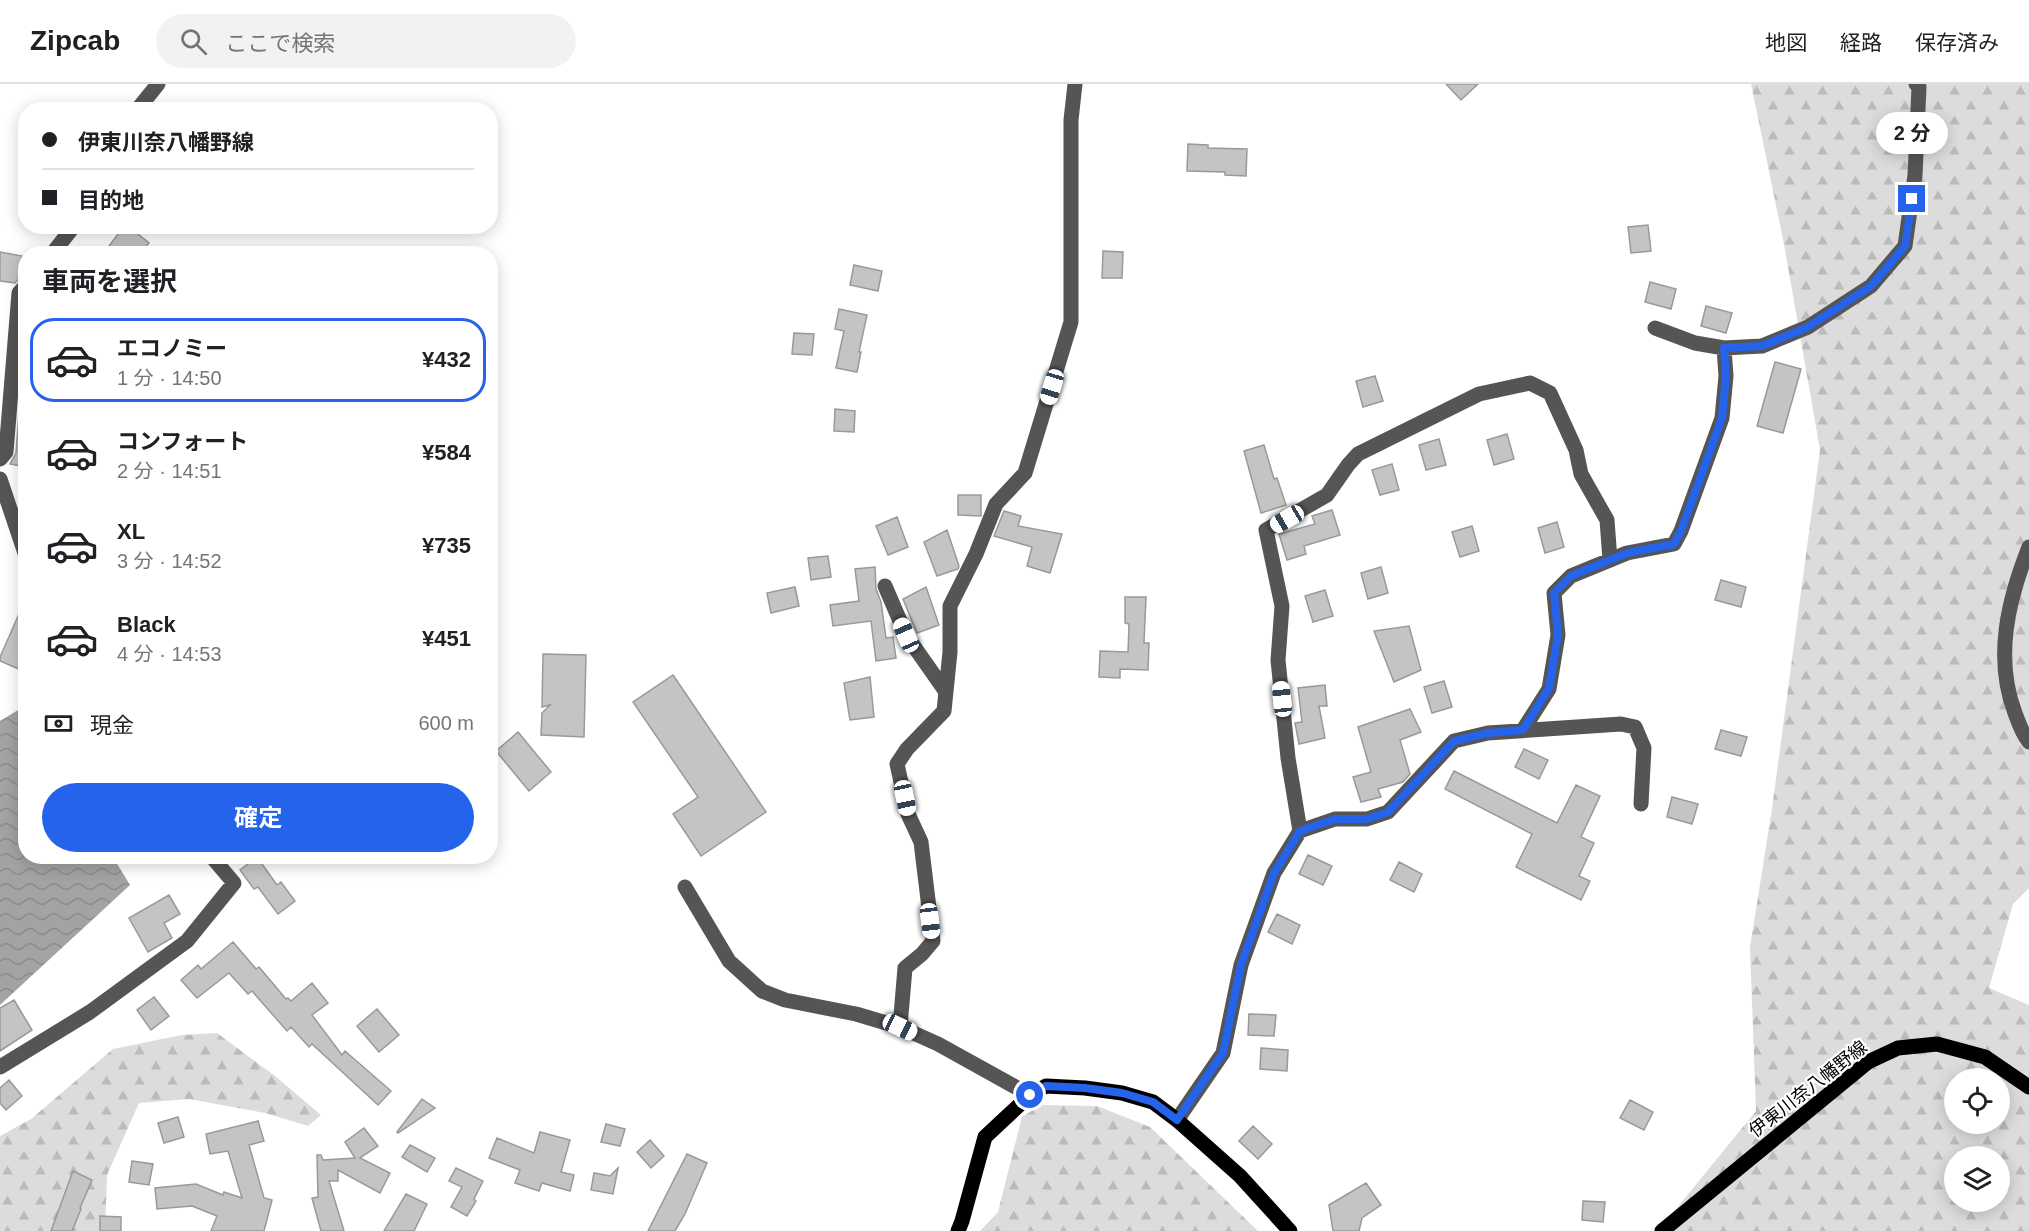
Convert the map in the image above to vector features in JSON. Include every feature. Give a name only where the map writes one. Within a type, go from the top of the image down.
[{"type":"main road","name":"伊東川奈八幡野線","points":[[1662,1231],[1868,1062],[1898,1048],[1937,1044],[1985,1057],[2029,1087]]},
{"type":"main road","points":[[958,1231],[985,1137],[1030,1095],[1046,1086],[1122,1093],[1153,1102],[1177,1120],[1240,1176],[1290,1231]]},
{"type":"street","points":[[142,102],[158,84]]},
{"type":"street","points":[[900,1027],[904,968],[922,954],[933,941],[921,842],[908,814],[897,764],[906,749],[944,711],[950,652],[950,606],[976,554],[996,504],[1025,473],[1071,322],[1071,120],[1075,84]]},
{"type":"street","points":[[1655,328],[1695,343],[1724,348],[1762,346],[1808,327],[1871,286],[1905,246],[1915,175],[1919,87],[1916,84]]},
{"type":"street","points":[[58,246],[68,234]]},
{"type":"street","points":[[0,459],[6,452],[18,305]]},
{"type":"street","points":[[1523,730],[1549,688],[1558,635],[1554,593],[1571,576],[1627,553],[1674,544],[1681,531],[1722,418],[1726,376],[1724,348]]},
{"type":"street","points":[[1300,831],[1288,758],[1278,660],[1282,606],[1266,530],[1327,495],[1358,454],[1479,394],[1530,383],[1550,393],[1576,450],[1581,474],[1607,520],[1610,560]]},
{"type":"street","points":[[0,479],[18,532]]},
{"type":"street","points":[[2029,547],[2019,572],[2006,620],[2004,655],[2007,693],[2023,734],[2029,742]]},
{"type":"street","points":[[885,586],[906,635],[946,692]]},
{"type":"street","points":[[1177,1120],[1223,1053],[1241,965],[1274,873],[1300,831],[1335,819],[1367,819],[1388,812],[1454,741],[1488,733],[1523,730],[1621,724],[1635,727],[1644,748],[1641,804]]},
{"type":"street","points":[[0,1067],[90,1012],[187,941],[234,884],[218,864]]},
{"type":"street","points":[[685,887],[729,961],[762,991],[785,1000],[856,1014],[900,1027],[957,1054],[1030,1095]]},
{"type":"green space","points":[[1751,84],[2029,84],[2029,888],[2013,904],[1989,988],[2029,1005],[2029,1231],[1658,1231],[1756,1111],[1750,947],[1772,809],[1820,450],[1784,244]]},
{"type":"green space","points":[[217,1033],[275,1076],[321,1115],[308,1126],[265,1113],[189,1099],[139,1103],[107,1175],[105,1231],[0,1231],[0,1136],[31,1119],[113,1049],[182,1035]]},
{"type":"green space","points":[[1041,1105],[1097,1106],[1150,1127],[1258,1231],[980,1231],[998,1212],[1022,1117]]},
{"type":"water","points":[[18,710],[18,864],[117,864],[130,885],[0,1005],[0,721]]},
{"type":"building","points":[[1446,84],[1478,84],[1461,100]]},
{"type":"building","points":[[1188,144],[1208,145],[1208,148],[1247,149],[1246,176],[1225,175],[1225,172],[1187,171]]},
{"type":"building","points":[[1648,225],[1651,251],[1631,253],[1628,227]]},
{"type":"building","points":[[118,234],[138,234],[149,243],[147,246],[109,246]]},
{"type":"building","points":[[1103,251],[1123,252],[1122,278],[1102,278]]},
{"type":"building","points":[[0,252],[18,255],[18,280],[15,283],[0,281]]},
{"type":"building","points":[[854,265],[882,271],[878,291],[850,285]]},
{"type":"building","points":[[1650,282],[1676,289],[1671,309],[1645,302]]},
{"type":"building","points":[[1706,306],[1732,313],[1726,333],[1701,326]]},
{"type":"building","points":[[839,309],[867,315],[857,372],[836,368],[844,331],[835,329]]},
{"type":"building","points":[[794,333],[814,334],[812,355],[792,354]]},
{"type":"building","points":[[1775,362],[1801,369],[1783,433],[1757,426]]},
{"type":"building","points":[[1375,376],[1383,401],[1363,407],[1356,381]]},
{"type":"building","points":[[835,409],[855,411],[854,432],[834,431]]},
{"type":"building","points":[[18,426],[18,466],[10,464],[16,453]]},
{"type":"building","points":[[1507,434],[1514,459],[1494,465],[1487,440]]},
{"type":"building","points":[[1439,439],[1446,465],[1426,470],[1419,445]]},
{"type":"building","points":[[1264,445],[1274,479],[1277,478],[1286,505],[1261,513],[1244,451]]},
{"type":"building","points":[[1392,464],[1399,490],[1380,495],[1372,470]]},
{"type":"building","points":[[958,495],[981,495],[981,516],[958,515]]},
{"type":"building","points":[[1332,510],[1340,535],[1304,546],[1306,554],[1287,560],[1279,534],[1315,524],[1312,516]]},
{"type":"building","points":[[1004,511],[1021,516],[1018,526],[1062,534],[1050,573],[1027,566],[1032,547],[994,536]]},
{"type":"building","points":[[897,517],[908,547],[888,555],[876,526]]},
{"type":"building","points":[[1557,522],[1564,547],[1545,553],[1538,528]]},
{"type":"building","points":[[1472,526],[1479,551],[1460,557],[1452,532]]},
{"type":"building","points":[[947,530],[959,566],[958,569],[937,576],[924,542]]},
{"type":"building","points":[[828,556],[831,577],[811,580],[808,558]]},
{"type":"building","points":[[875,567],[876,589],[881,602],[886,638],[893,637],[896,658],[876,661],[871,621],[833,626],[830,605],[859,601],[855,569]]},
{"type":"building","points":[[1381,567],[1388,593],[1368,599],[1361,573]]},
{"type":"building","points":[[1721,580],[1746,587],[1741,607],[1715,600]]},
{"type":"building","points":[[795,587],[799,606],[771,613],[767,593]]},
{"type":"building","points":[[926,587],[939,625],[917,633],[903,599]]},
{"type":"building","points":[[1325,590],[1333,616],[1313,622],[1305,596]]},
{"type":"building","points":[[1125,597],[1146,597],[1144,643],[1149,643],[1148,670],[1120,669],[1120,678],[1099,677],[1100,651],[1128,652],[1129,624],[1125,623]]},
{"type":"building","points":[[18,616],[18,669],[0,661]]},
{"type":"building","points":[[1409,626],[1421,670],[1394,682],[1374,631]]},
{"type":"building","points":[[543,654],[586,655],[584,737],[541,735],[542,713],[550,705],[542,707]]},
{"type":"building","points":[[673,675],[766,812],[701,856],[673,814],[698,797],[633,702]]},
{"type":"building","points":[[870,677],[874,717],[850,720],[844,683]]},
{"type":"building","points":[[1444,681],[1452,707],[1432,713],[1424,687]]},
{"type":"building","points":[[1325,685],[1327,706],[1319,706],[1325,738],[1299,744],[1295,723],[1302,722],[1298,688]]},
{"type":"building","points":[[1410,709],[1421,732],[1400,740],[1410,774],[1403,782],[1378,789],[1381,797],[1361,802],[1353,777],[1371,772],[1358,727]]},
{"type":"building","points":[[1721,730],[1747,737],[1741,756],[1715,749]]},
{"type":"building","points":[[518,732],[551,772],[529,791],[498,753],[498,749]]},
{"type":"building","points":[[1524,749],[1548,760],[1539,779],[1515,767]]},
{"type":"building","points":[[1454,771],[1557,823],[1576,785],[1600,796],[1581,837],[1594,843],[1579,876],[1590,881],[1581,900],[1516,867],[1532,834],[1445,789]]},
{"type":"building","points":[[1672,797],[1698,804],[1692,824],[1667,817]]},
{"type":"building","points":[[1308,855],[1332,866],[1323,885],[1299,874]]},
{"type":"building","points":[[1399,862],[1422,874],[1414,892],[1390,880]]},
{"type":"building","points":[[248,864],[262,864],[277,885],[281,882],[295,901],[278,914],[258,887],[254,889],[240,870]]},
{"type":"building","points":[[169,895],[180,914],[164,923],[172,938],[148,952],[129,918]]},
{"type":"building","points":[[1277,914],[1300,925],[1292,944],[1268,932]]},
{"type":"building","points":[[233,942],[256,969],[259,967],[286,999],[291,1001],[312,983],[328,1003],[312,1015],[342,1055],[345,1051],[391,1091],[378,1105],[312,1044],[309,1047],[291,1027],[287,1031],[252,991],[248,994],[229,973],[197,998],[181,980],[198,965],[201,969]]},
{"type":"building","points":[[154,997],[169,1016],[151,1030],[137,1010]]},
{"type":"building","points":[[14,1000],[32,1030],[0,1051],[0,1008]]},
{"type":"building","points":[[377,1009],[399,1035],[379,1052],[357,1026]]},
{"type":"building","points":[[1249,1014],[1276,1015],[1274,1036],[1248,1035]]},
{"type":"building","points":[[1261,1048],[1288,1050],[1287,1071],[1260,1069]]},
{"type":"building","points":[[9,1080],[22,1096],[6,1110],[0,1103],[0,1088]]},
{"type":"building","points":[[422,1099],[435,1108],[398,1133],[397,1132]]},
{"type":"building","points":[[1630,1100],[1653,1112],[1644,1130],[1620,1118]]},
{"type":"building","points":[[178,1117],[184,1137],[164,1143],[158,1123]]},
{"type":"building","points":[[258,1121],[264,1141],[249,1145],[264,1198],[272,1200],[264,1231],[211,1231],[217,1216],[192,1206],[157,1209],[155,1188],[196,1184],[223,1195],[224,1192],[242,1198],[228,1151],[210,1154],[206,1134]]},
{"type":"building","points":[[606,1124],[625,1129],[620,1146],[601,1142]]},
{"type":"building","points":[[1253,1126],[1272,1144],[1258,1159],[1239,1141]]},
{"type":"building","points":[[364,1128],[378,1146],[360,1158],[390,1173],[380,1193],[338,1170],[338,1181],[329,1181],[344,1231],[321,1231],[312,1198],[318,1197],[317,1155],[321,1155],[323,1160],[355,1158],[345,1142]]},
{"type":"building","points":[[540,1132],[570,1140],[561,1172],[574,1175],[570,1191],[542,1183],[539,1191],[515,1183],[520,1170],[489,1158],[497,1138],[534,1153]]},
{"type":"building","points":[[650,1140],[664,1156],[651,1168],[637,1152]]},
{"type":"building","points":[[410,1145],[435,1158],[427,1172],[402,1157]]},
{"type":"building","points":[[687,1154],[707,1163],[685,1214],[675,1231],[648,1231]]},
{"type":"building","points":[[132,1161],[153,1164],[149,1185],[129,1182]]},
{"type":"building","points":[[456,1168],[483,1181],[474,1199],[476,1201],[467,1216],[451,1207],[462,1187],[449,1181]]},
{"type":"building","points":[[618,1168],[613,1194],[591,1190],[594,1173],[610,1176]]},
{"type":"building","points":[[73,1171],[92,1180],[72,1231],[51,1231]]},
{"type":"building","points":[[1366,1183],[1381,1205],[1362,1218],[1359,1231],[1333,1231],[1329,1205]]},
{"type":"building","points":[[406,1194],[427,1204],[414,1231],[384,1231]]},
{"type":"building","points":[[1583,1201],[1605,1202],[1603,1222],[1582,1220]]},
{"type":"building","points":[[100,1216],[121,1217],[121,1231],[100,1231]]},
{"type":"route","points":[[1030,1095],[1046,1086],[1122,1093],[1153,1102],[1177,1120],[1223,1053],[1241,965],[1274,873],[1300,831],[1335,819],[1367,819],[1388,812],[1454,741],[1488,733],[1523,730],[1549,688],[1558,635],[1554,593],[1571,576],[1627,553],[1674,544],[1681,531],[1722,418],[1726,376],[1724,348],[1762,346],[1808,327],[1871,286],[1905,246],[1912,199]]}]
